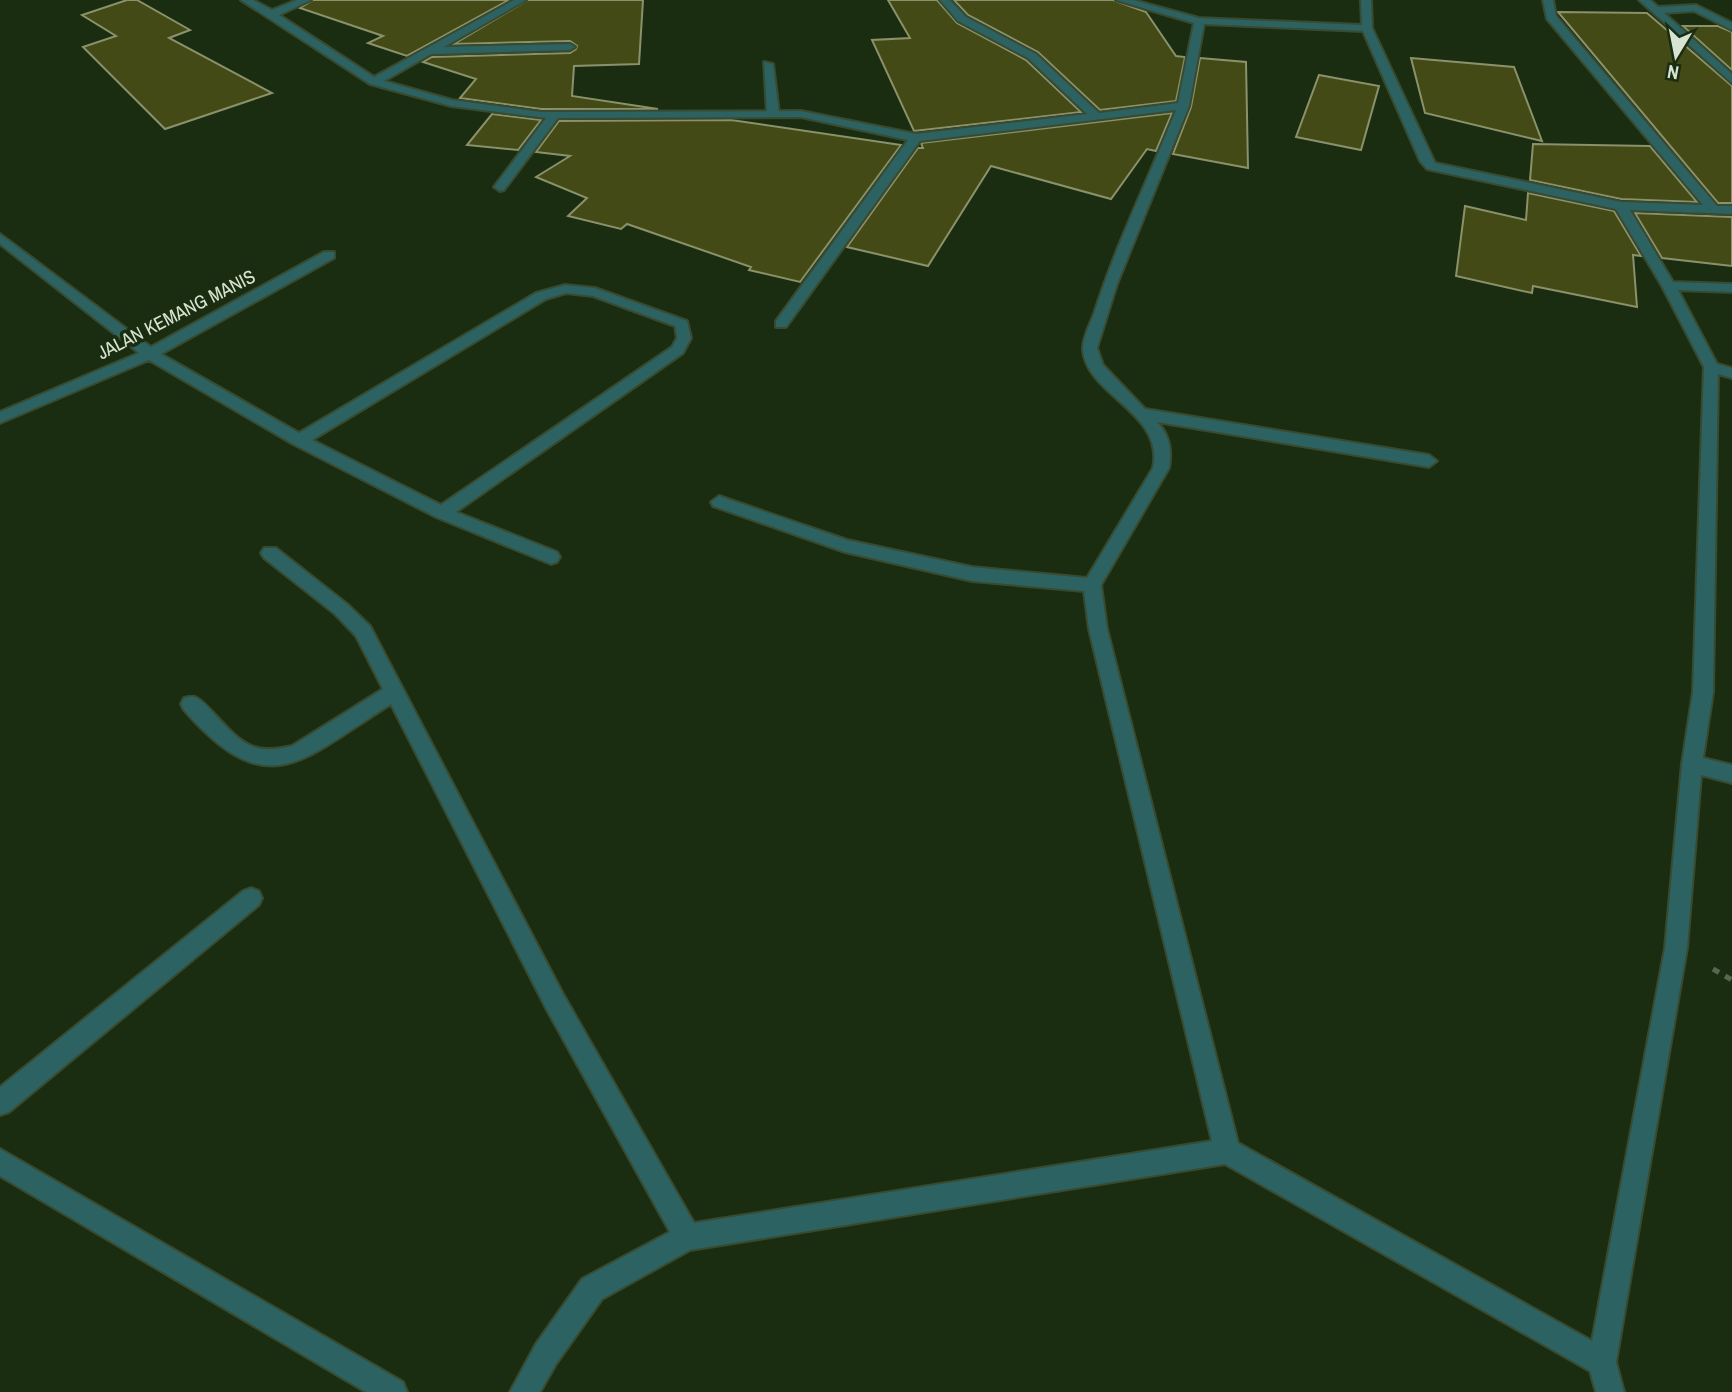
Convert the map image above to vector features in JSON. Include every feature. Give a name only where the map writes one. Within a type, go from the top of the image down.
[{"type":"street","points":[[246,0],[373,82],[451,103],[554,116],[774,113],[819,116],[916,138],[1183,106]]},
{"type":"street","points":[[271,14],[306,0]]},
{"type":"street","points":[[373,82],[521,0]]},
{"type":"street","points":[[945,0],[962,19],[1032,56],[1095,115]]},
{"type":"street","points":[[1121,0],[1199,22],[1367,28]]},
{"type":"street","points":[[1366,0],[1367,28],[1426,161],[1431,166],[1621,206],[1732,210]]},
{"type":"street","points":[[1548,0],[1551,18],[1714,210]]},
{"type":"street","points":[[1644,0],[1732,80]]},
{"type":"street","points":[[1656,10],[1696,8],[1732,27]]},
{"type":"street","points":[[1199,22],[1183,106],[1110,284],[1090,348],[1096,367],[1157,431],[1164,453],[1161,468],[1092,585],[1098,629],[1227,1151]]},
{"type":"street","points":[[429,51],[570,47]]},
{"type":"street","points":[[768,64],[774,113]]},
{"type":"street","points":[[500,187],[554,116]]},
{"type":"street","points":[[781,324],[916,138]]},
{"type":"street","points":[[1610,1392],[1602,1362],[1676,948],[1692,764],[1703,692],[1711,367],[1669,286],[1621,206]]},
{"type":"street","points":[[0,238],[150,354],[299,440],[442,513],[551,557]]},
{"type":"street","name":"JALAN KEMANG MANIS","points":[[0,418],[150,354],[328,255]]},
{"type":"street","points":[[1669,286],[1732,288]]},
{"type":"street","points":[[299,440],[541,296],[565,289],[595,292],[682,324],[684,338],[678,350],[442,513]]},
{"type":"street","points":[[1711,367],[1732,373]]},
{"type":"street","points":[[1142,414],[1429,461]]},
{"type":"street","points":[[719,502],[845,546],[870,552],[972,574],[1092,585]]},
{"type":"street","points":[[270,553],[341,608],[363,631],[555,1002],[687,1237]]},
{"type":"street","points":[[191,704],[223,741],[262,760],[279,760],[297,754],[395,692]]},
{"type":"street","points":[[1692,764],[1732,774]]},
{"type":"street","points":[[0,1102],[251,898]]},
{"type":"street","points":[[524,1392],[546,1354],[592,1289],[687,1237],[1227,1151],[1602,1362]]},
{"type":"street","points":[[0,1161],[393,1392]]},
{"type":"building","points":[[127,0],[137,0],[190,30],[169,38],[272,93],[165,129],[83,47],[116,36],[82,15]]},
{"type":"building","points":[[313,0],[509,0],[407,56],[368,43],[383,36],[300,8]]},
{"type":"building","points":[[528,0],[643,0],[639,64],[574,66],[572,96],[658,109],[541,109],[460,98],[476,79],[423,62],[432,57],[570,53],[576,49],[577,46],[570,41],[454,44]]},
{"type":"building","points":[[888,0],[937,0],[957,23],[1026,60],[1081,112],[914,131],[872,40],[910,38]]},
{"type":"building","points":[[954,0],[1113,0],[1146,12],[1176,56],[1185,57],[1176,101],[1100,110],[1038,52],[968,15]]},
{"type":"building","points":[[1558,12],[1647,13],[1732,86],[1732,203],[1718,203]]},
{"type":"building","points":[[1683,26],[1718,26],[1732,32],[1732,70]]},
{"type":"building","points":[[1200,58],[1246,62],[1248,168],[1173,154],[1191,107]]},
{"type":"building","points":[[1411,58],[1514,67],[1542,141],[1425,113]]},
{"type":"building","points":[[1319,75],[1379,86],[1361,150],[1296,137]]},
{"type":"building","points":[[1172,113],[1156,151],[1147,149],[1111,199],[991,166],[928,266],[847,247],[918,148],[923,148],[921,143]]},
{"type":"building","points":[[492,114],[541,120],[518,150],[467,145]]},
{"type":"building","points":[[731,120],[901,145],[800,282],[749,270],[751,267],[627,224],[621,229],[568,216],[587,198],[536,177],[570,156],[536,152],[559,121]]},
{"type":"building","points":[[1533,144],[1650,146],[1697,202],[1621,199],[1530,180]]},
{"type":"building","points":[[1528,193],[1614,211],[1641,256],[1633,255],[1637,307],[1533,286],[1532,293],[1456,276],[1465,206],[1526,220]]},
{"type":"building","points":[[1635,213],[1732,217],[1732,266],[1662,258]]}]
